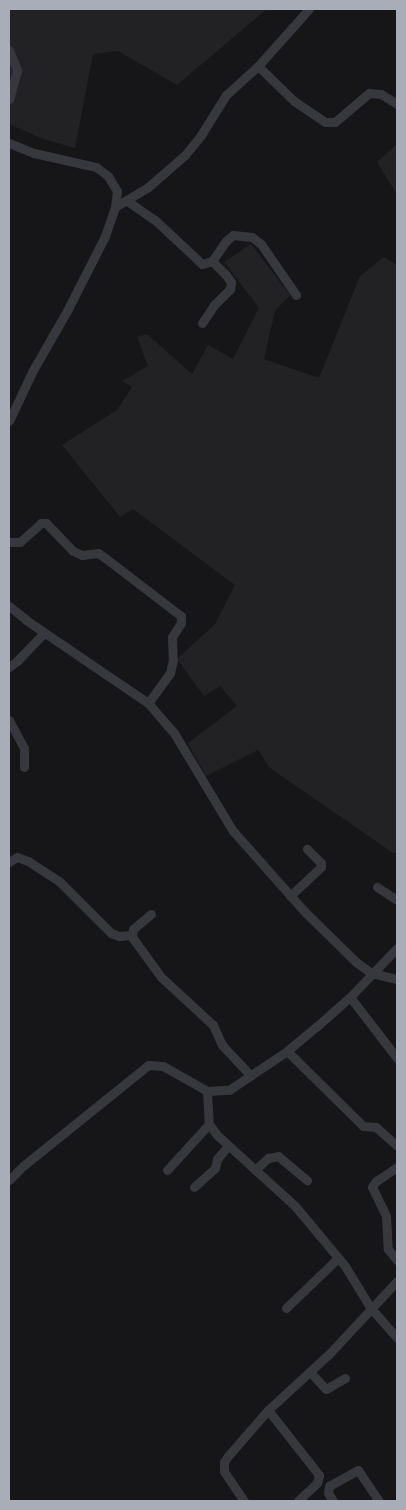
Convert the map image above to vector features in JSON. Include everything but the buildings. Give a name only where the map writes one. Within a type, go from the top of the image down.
[{"type":"street","points":[[115,207],[167,173],[185,156],[201,135],[226,95],[258,66],[309,9]]},
{"type":"street","points":[[9,50],[17,70],[9,99]]},
{"type":"street","points":[[258,66],[294,101],[325,122],[335,122],[369,93],[380,94],[397,104]]},
{"type":"street","points":[[9,143],[34,153],[85,164],[103,170],[115,184],[117,191],[111,221],[90,265],[33,370],[9,421]]},
{"type":"street","points":[[126,200],[156,220],[200,263],[205,264],[212,261],[226,241],[233,235],[252,237],[260,244],[296,296]]},
{"type":"street","points":[[202,323],[214,305],[230,289],[231,282],[212,261]]},
{"type":"street","points":[[9,542],[20,542],[41,523],[46,523],[73,552],[82,555],[98,553],[104,556],[181,616],[181,623],[172,637],[173,660],[170,672],[148,703]]},
{"type":"street","points":[[9,606],[44,633],[122,683],[148,703],[174,733],[234,831],[290,896],[356,962],[371,973],[397,979]]},
{"type":"street","points":[[9,666],[17,661],[44,633]]},
{"type":"street","points":[[9,720],[24,748],[24,767]]},
{"type":"street","points":[[290,896],[321,867],[321,863],[307,850]]},
{"type":"street","points":[[9,862],[17,858],[28,861],[59,881],[111,933],[119,936],[131,934]]},
{"type":"street","points":[[377,887],[397,900]]},
{"type":"street","points":[[131,934],[133,929],[151,914]]},
{"type":"street","points":[[131,934],[151,965],[213,1025],[222,1045],[251,1076]]},
{"type":"street","points":[[9,1180],[23,1166],[148,1065],[163,1066],[207,1091],[229,1090],[287,1051],[350,998],[396,948]]},
{"type":"street","points":[[350,998],[397,1058]]},
{"type":"street","points":[[287,1051],[363,1126],[376,1128],[397,1146]]},
{"type":"street","points":[[207,1091],[209,1124],[228,1146],[295,1206],[338,1258],[370,1308],[397,1338]]},
{"type":"street","points":[[167,1170],[209,1124]]},
{"type":"street","points":[[194,1187],[215,1168],[217,1159],[228,1146]]},
{"type":"street","points":[[255,1170],[268,1158],[278,1156],[307,1180]]},
{"type":"street","points":[[396,1258],[388,1249],[386,1216],[372,1187],[376,1181],[397,1167]]},
{"type":"street","points":[[286,1308],[338,1258]]},
{"type":"street","points":[[244,1501],[242,1495],[226,1474],[224,1462],[268,1410],[310,1372],[397,1281]]},
{"type":"street","points":[[310,1372],[326,1390],[345,1378]]},
{"type":"street","points":[[268,1410],[318,1472],[317,1483],[298,1501]]},
{"type":"street","points":[[333,1501],[327,1490],[329,1486],[356,1470],[361,1472],[379,1501]]},
{"type":"shaded area","points":[[9,9],[267,9],[177,85],[118,51],[93,54],[75,148],[43,139],[9,124]]},
{"type":"shaded area","points":[[397,144],[397,199],[395,191],[377,162]]},
{"type":"shaded area","points":[[251,244],[290,295],[275,311],[264,359],[319,378],[360,276],[384,257],[397,265],[397,853],[393,853],[270,768],[258,750],[206,776],[188,743],[237,706],[220,686],[204,696],[177,659],[215,624],[235,585],[133,509],[120,517],[62,445],[117,410],[132,387],[122,381],[148,366],[137,337],[147,334],[192,374],[208,345],[233,359],[259,308],[224,262]]}]
